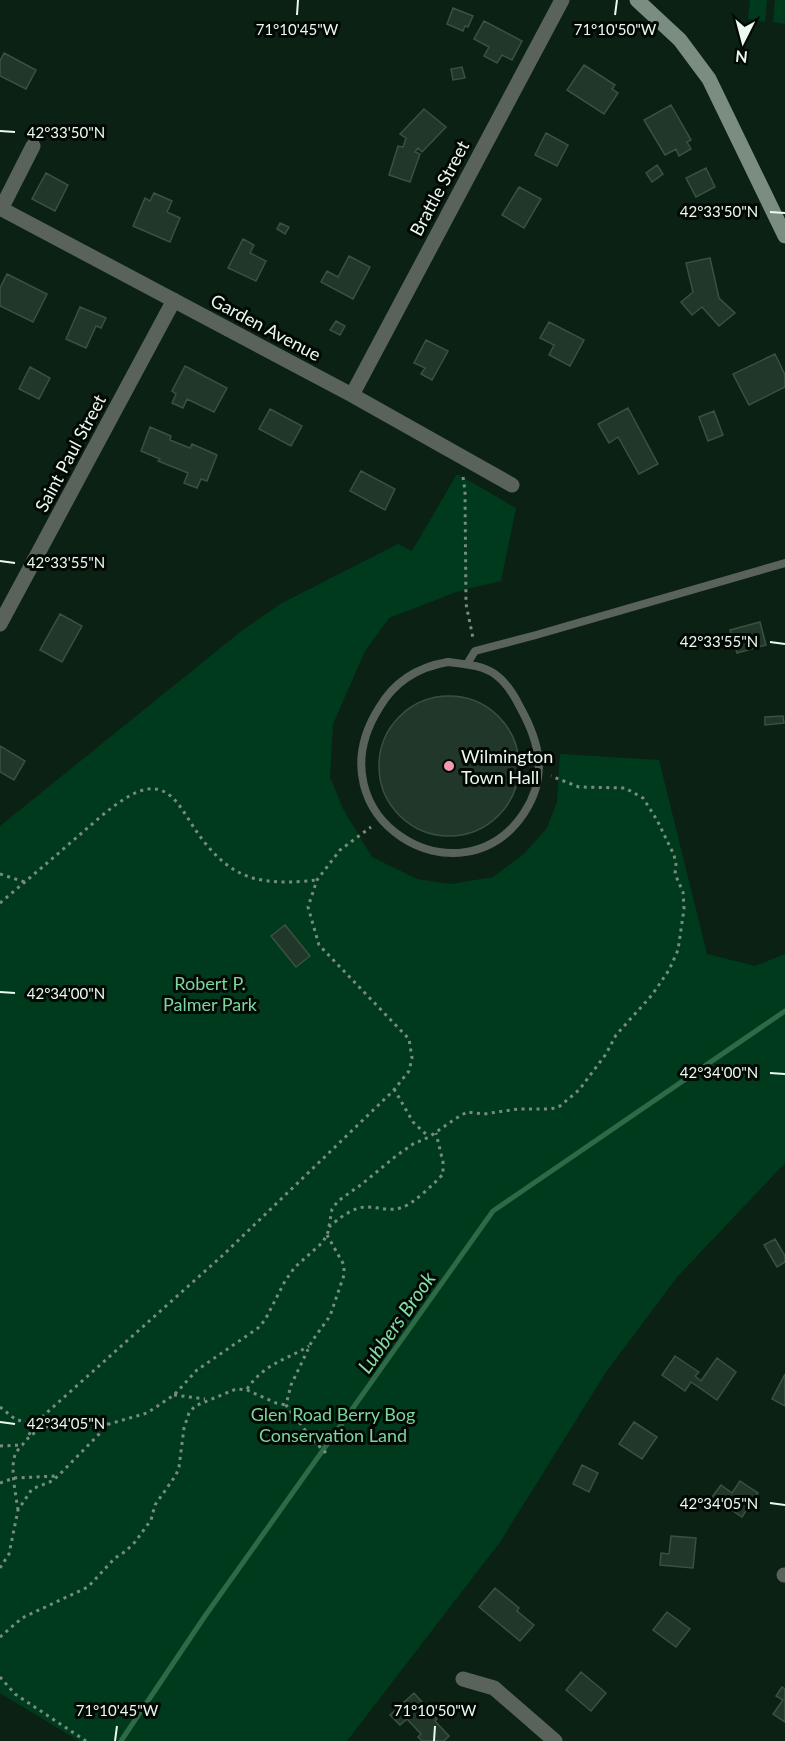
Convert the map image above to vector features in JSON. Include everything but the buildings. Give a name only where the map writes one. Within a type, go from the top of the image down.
[{"type":"street","name":"Brattle Street","points":[[352,395],[562,0]]},
{"type":"street","points":[[637,0],[680,40],[709,79],[785,236]]},
{"type":"street","points":[[0,208],[33,146]]},
{"type":"street","name":"Garden Avenue","points":[[0,208],[352,395],[512,485]]},
{"type":"street","name":"Saint Paul Street","points":[[0,624],[174,300]]},
{"type":"street","points":[[463,1679],[494,1688],[555,1741]]},
{"type":"lane","points":[[466,664],[475,651],[785,564]]},
{"type":"lane","points":[[448,662],[466,664],[494,673],[505,682],[536,739],[539,774],[528,806],[515,825],[497,840],[476,849],[453,853],[429,850],[408,842],[381,820],[369,800],[361,766],[364,743],[376,712],[394,688],[422,668],[448,662]]},
{"type":"path","points":[[455,453],[463,475],[465,491],[466,604],[475,651]]},
{"type":"path","points":[[29,1436],[44,1426],[75,1423],[109,1424],[147,1413],[174,1395],[197,1370],[258,1328],[265,1320],[285,1281],[295,1267],[323,1242],[327,1235],[332,1209],[338,1201],[396,1156],[467,1112],[484,1114],[518,1109],[551,1109],[560,1106],[579,1090],[594,1071],[616,1035],[652,995],[669,970],[678,950],[684,909],[683,892],[675,874],[676,864],[672,850],[643,798],[625,788],[579,787],[558,778],[539,774]]},
{"type":"path","points":[[0,903],[112,807],[137,792],[153,789],[168,793],[178,802],[215,855],[241,873],[293,883],[316,879]]},
{"type":"path","points":[[0,1568],[9,1554],[18,1510],[14,1478],[15,1455],[29,1436],[33,1425],[222,1256],[394,1089],[409,1071],[412,1058],[409,1039],[319,945],[308,907],[316,879],[340,850],[381,820]]},
{"type":"path","points":[[0,874],[25,882]]},
{"type":"path","points":[[394,1089],[413,1122],[429,1137]]},
{"type":"path","points":[[329,1227],[361,1208],[393,1210],[405,1207],[412,1202],[443,1174],[443,1162],[436,1133]]},
{"type":"path","points":[[286,1405],[291,1385],[311,1345],[330,1316],[345,1270],[344,1264],[327,1235]]},
{"type":"path","points":[[247,1390],[260,1373],[270,1365],[311,1345]]},
{"type":"path","points":[[0,1636],[22,1618],[88,1587],[115,1558],[135,1542],[151,1520],[155,1504],[176,1475],[189,1413],[195,1406],[236,1389],[247,1390],[286,1405],[328,1455]]},
{"type":"path","points":[[174,1395],[207,1400]]},
{"type":"path","points":[[0,1407],[15,1419],[33,1425]]},
{"type":"path","points":[[18,1510],[32,1489],[58,1476],[109,1424]]},
{"type":"path","points":[[0,1446],[22,1445]]},
{"type":"path","points":[[0,1484],[14,1478],[58,1476]]},
{"type":"path","points":[[0,1677],[15,1694],[86,1741]]},
{"type":"green space","points":[[750,0],[767,0],[765,22],[748,19]]},
{"type":"green space","points":[[775,0],[785,0],[785,24],[773,22]]},
{"type":"green space","points":[[457,474],[516,508],[501,581],[459,591],[389,618],[365,651],[333,724],[330,777],[343,809],[372,857],[417,879],[451,884],[493,877],[525,853],[547,828],[557,802],[560,754],[659,760],[707,954],[755,966],[785,954],[785,1163],[677,1277],[606,1372],[500,1542],[347,1741],[79,1741],[0,1693],[0,826],[244,629],[282,603],[398,544],[412,551]]},
{"type":"waterway","name":"Lubbers Brook","points":[[121,1741],[205,1616],[493,1211],[785,1011]]},
{"type":"place","name":"Wilmington Town Hall","points":[[449,766]]},
{"type":"park label","name":"Robert P. Palmer Park","points":[[210,993]]},
{"type":"park label","name":"Glen Road Berry Bog Conservation Land","points":[[333,1424]]}]
